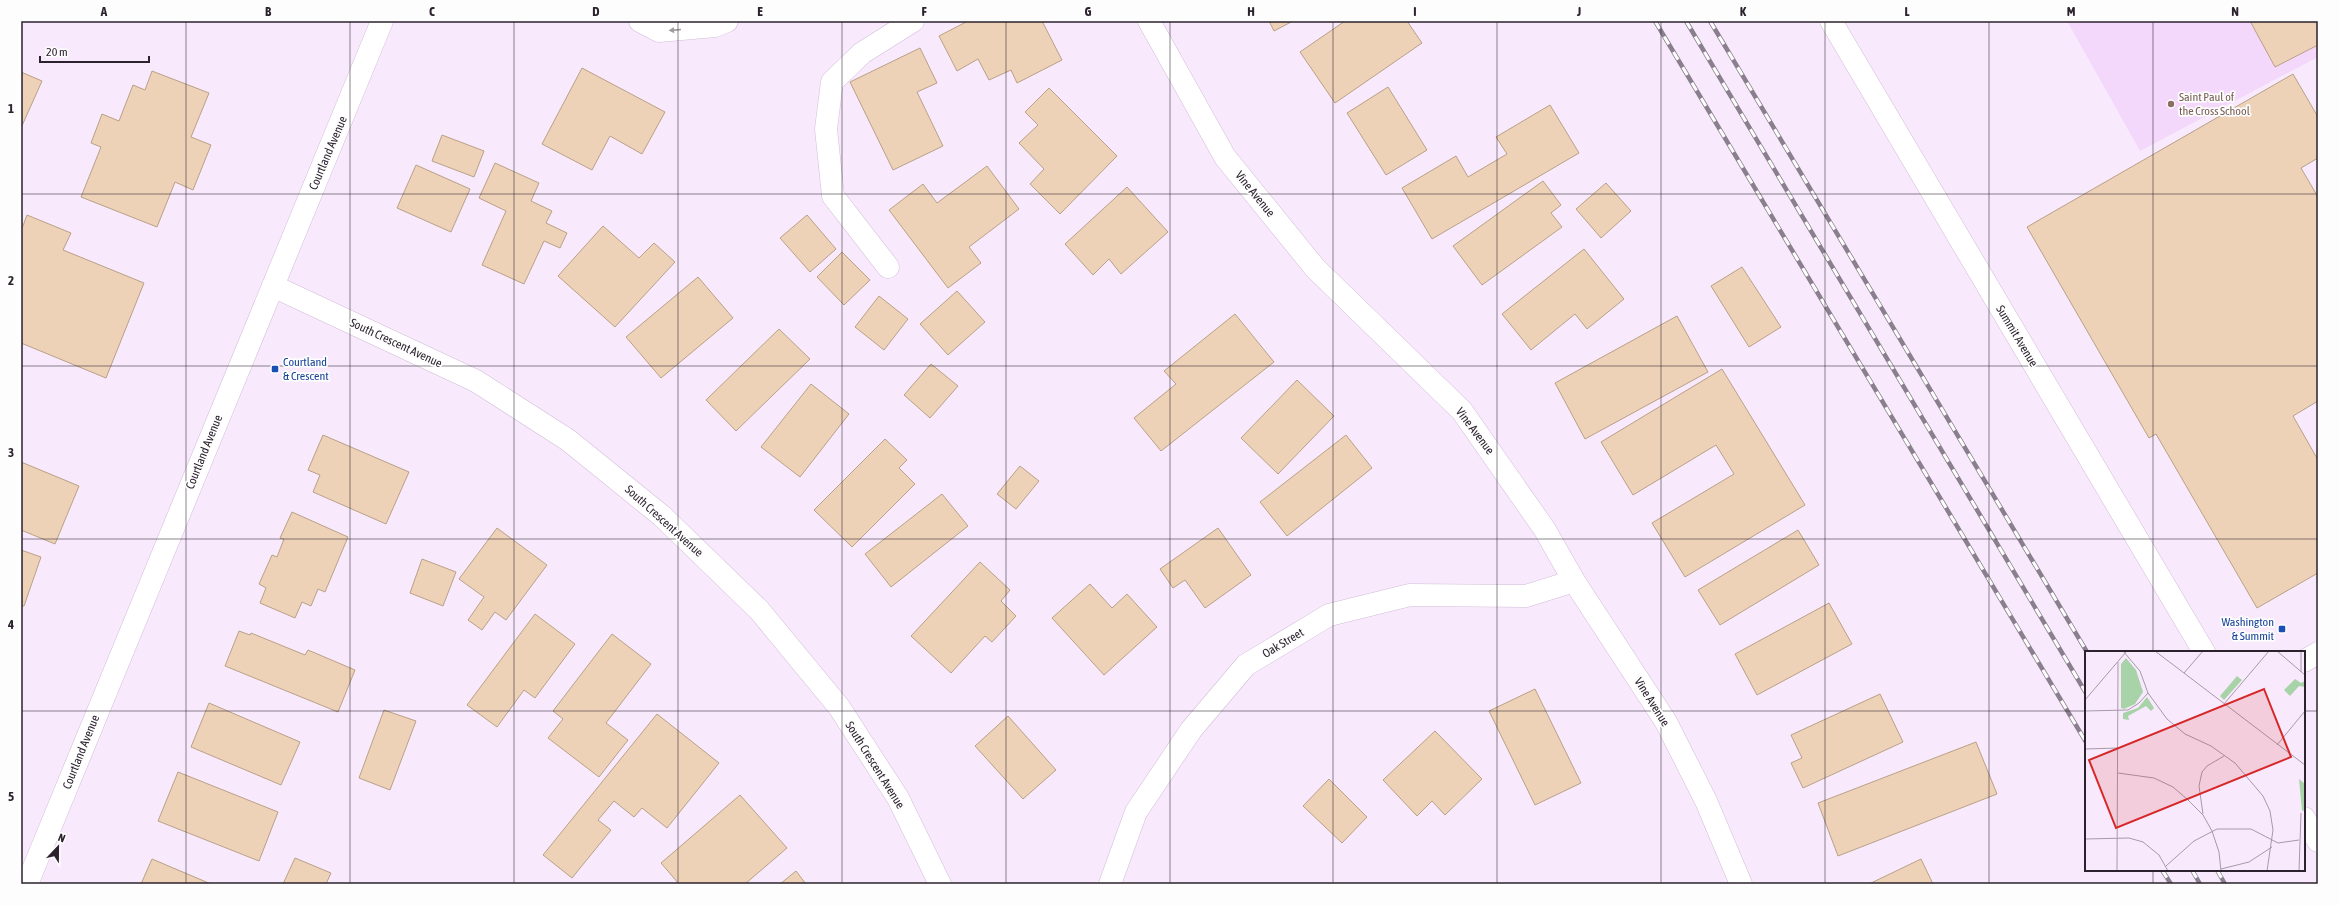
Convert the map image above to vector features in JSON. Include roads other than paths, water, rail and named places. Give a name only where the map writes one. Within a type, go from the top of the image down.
[{"type":"street","name":"Courtland Avenue","points":[[27,884],[382,21]]},
{"type":"street","points":[[640,21],[659,31],[719,23]]},
{"type":"street","points":[[888,267],[833,196],[826,130],[832,82],[862,53],[913,21]]},
{"type":"street","name":"Vine Avenue","points":[[1149,21],[1226,157],[1314,268],[1462,411],[1545,530],[1574,580],[1666,722],[1706,801],[1741,884]]},
{"type":"street","name":"Summit Avenue","points":[[1831,21],[2203,651]]},
{"type":"street","name":"South Crescent Avenue","points":[[272,286],[476,381],[568,440],[662,516],[759,610],[839,707],[898,798],[940,884]]},
{"type":"street","name":"Oak Street","points":[[1110,884],[1136,812],[1191,730],[1246,665],[1329,615],[1410,595],[1526,596],[1574,580]]},
{"type":"street","points":[[2305,660],[2318,653]]},
{"type":"street","points":[[2305,820],[2318,841]]},
{"type":"railway","points":[[1655,21],[2085,740]]},
{"type":"railway","points":[[1686,21],[2085,691]]},
{"type":"railway","points":[[1710,21],[2086,651]]},
{"type":"railway","points":[[2163,871],[2171,884]]},
{"type":"railway","points":[[2193,871],[2200,884]]},
{"type":"railway","points":[[2218,871],[2225,884]]},
{"type":"place","name":"Saint Paul of the Cross School","points":[[2171,104]]},
{"type":"place","name":"Courtland & Crescent","points":[[275,369]]},
{"type":"place","name":"Washington & Summit","points":[[2282,629]]}]
